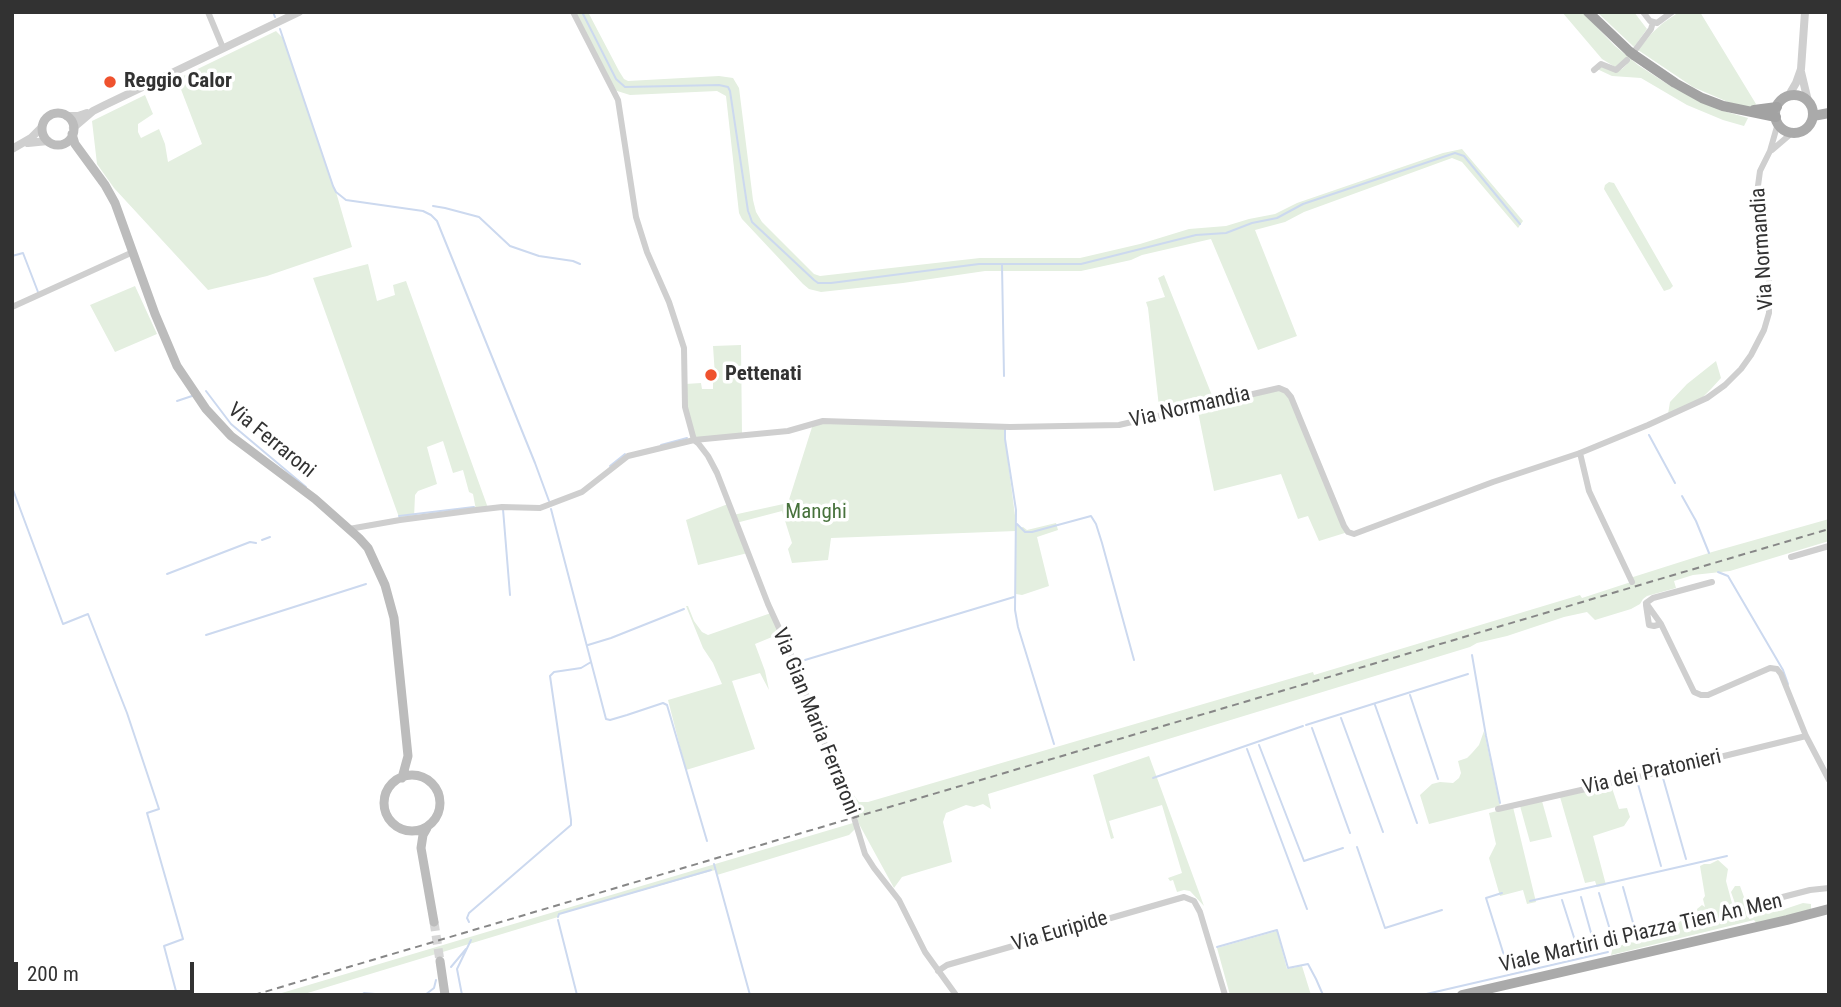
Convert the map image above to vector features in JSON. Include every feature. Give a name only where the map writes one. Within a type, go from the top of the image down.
[{"type":"highway","points":[[1588,12],[1632,54],[1690,92],[1723,106],[1777,116]]},
{"type":"main road","points":[[1799,95],[1808,101],[1813,116],[1804,130],[1793,132],[1782,128],[1777,116],[1784,98],[1799,95]]},
{"type":"main road","points":[[61,113],[67,116],[73,131],[67,141],[60,144],[48,141],[42,132],[44,121],[51,114],[61,113]]},
{"type":"main road","points":[[1813,116],[1829,113]]},
{"type":"main road","name":"Via Ferraroni","points":[[73,131],[75,144],[115,202],[155,314],[177,366],[214,419],[231,436],[295,483],[368,548],[390,600],[398,646],[408,756],[413,768],[422,777]]},
{"type":"main road","name":"Via Ferraroni","points":[[60,144],[72,147],[82,154]]},
{"type":"main road","name":"Via Ferraroni","points":[[402,778],[408,756]]},
{"type":"main road","points":[[428,827],[408,831],[398,828],[390,821],[384,807],[385,796],[390,787],[402,778],[412,775],[422,777],[434,786],[440,800],[438,815],[423,835],[421,848],[435,922]]},
{"type":"main road","points":[[408,831],[421,848]]},
{"type":"main road","name":"Viale Martiri di Piazza Tien An Men","points":[[1462,995],[1829,909]]},
{"type":"main road","points":[[440,961],[445,995]]},
{"type":"street","points":[[208,12],[223,48]]},
{"type":"street","points":[[67,116],[93,111],[299,12]]},
{"type":"street","name":"Via Gian Maria Ferraroni","points":[[573,12],[618,100],[636,217],[684,348],[685,407],[694,440],[708,456],[717,473],[769,608],[790,652],[827,750],[845,788],[865,854],[899,900],[925,952],[956,995]]},
{"type":"street","points":[[1643,12],[1653,22],[1659,23],[1672,12]]},
{"type":"street","points":[[1789,96],[1801,69],[1805,12]]},
{"type":"street","points":[[1594,70],[1601,64],[1616,70],[1632,54],[1651,29],[1653,22]]},
{"type":"street","points":[[1801,69],[1808,101]]},
{"type":"street","points":[[73,131],[93,111]]},
{"type":"street","name":"Via Normandia","points":[[694,440],[785,431],[823,421],[1005,426],[1119,425],[1282,388],[1291,397],[1344,526],[1348,532],[1354,534],[1580,453],[1707,398],[1725,385],[1751,355],[1765,330],[1769,313],[1769,277],[1758,220],[1757,192],[1760,171],[1770,151],[1777,116]]},
{"type":"street","points":[[22,145],[42,127]]},
{"type":"street","points":[[1770,151],[1793,132]]},
{"type":"street","points":[[12,149],[32,142],[48,141]]},
{"type":"street","points":[[12,307],[133,252]]},
{"type":"street","points":[[349,529],[502,507],[537,509],[587,489],[628,456],[694,440]]},
{"type":"street","points":[[1580,453],[1588,491],[1632,582]]},
{"type":"street","points":[[1791,557],[1829,546]]},
{"type":"street","points":[[1646,603],[1653,598],[1712,582]]},
{"type":"street","points":[[1646,603],[1649,625],[1661,624]]},
{"type":"street","points":[[1646,603],[1661,624],[1694,692],[1708,695],[1770,668],[1777,669],[1806,736],[1829,780]]},
{"type":"street","name":"Via dei Pratonieri","points":[[1498,809],[1806,736]]},
{"type":"street","points":[[1771,901],[1810,890],[1829,888]]},
{"type":"street","name":"Via Euripide","points":[[938,971],[947,965],[1184,897],[1194,901],[1200,912],[1225,995]]},
{"type":"green space","points":[[575,12],[588,12],[619,71],[628,81],[719,76],[733,78],[739,88],[756,212],[762,222],[814,274],[820,276],[980,258],[1080,258],[1189,229],[1226,226],[1275,214],[1297,203],[1443,153],[1462,149],[1523,221],[1518,228],[1462,162],[1452,158],[1304,212],[1285,222],[1255,230],[1297,336],[1258,350],[1211,239],[1081,271],[985,271],[821,292],[809,289],[803,284],[739,213],[726,96],[717,91],[630,95],[614,90]]},
{"type":"green space","points":[[1562,12],[1582,12],[1638,65],[1672,87],[1720,110],[1748,118],[1744,126],[1687,105],[1641,78],[1612,76],[1597,69],[1601,66],[1616,72],[1627,64],[1615,67],[1602,59]]},
{"type":"green space","points":[[1597,12],[1634,12],[1647,29],[1634,47]]},
{"type":"green space","points":[[1679,12],[1700,12],[1756,104],[1752,109],[1693,87],[1638,50],[1652,33]]},
{"type":"green space","points":[[276,31],[283,38],[352,247],[267,276],[208,290],[114,188],[97,164],[92,121],[145,95],[153,114],[138,124],[138,132],[141,138],[159,129],[168,162],[202,144],[177,79]]},
{"type":"green space","points":[[1609,182],[1614,183],[1673,286],[1670,289],[1664,291],[1604,189]]},
{"type":"green space","points":[[368,264],[377,301],[395,295],[393,285],[406,281],[488,508],[476,510],[463,470],[453,473],[443,441],[427,447],[437,484],[418,491],[415,495],[414,518],[400,520],[313,278]]},
{"type":"green space","points":[[1164,275],[1215,403],[1277,388],[1286,391],[1348,532],[1319,541],[1308,516],[1298,519],[1281,474],[1214,491],[1197,407],[1160,416],[1146,302],[1165,297],[1158,278]]},
{"type":"green space","points":[[135,286],[157,334],[115,352],[90,305]]},
{"type":"green space","points":[[741,345],[742,435],[694,440],[689,423],[685,384],[701,383],[702,389],[713,389],[713,346]]},
{"type":"green space","points":[[1716,361],[1721,378],[1703,397],[1668,414],[1670,402],[1687,384]]},
{"type":"green space","name":"Manghi","points":[[823,421],[1005,426],[1016,523],[1027,530],[1056,523],[1058,530],[1037,537],[1049,586],[1022,595],[1016,594],[1016,531],[831,538],[828,560],[792,563],[788,549],[792,543],[782,511],[736,523],[748,553],[698,565],[686,520],[728,504],[733,515],[788,503],[813,424]]},
{"type":"green space","points":[[1829,519],[1829,541],[1730,571],[1693,575],[1674,581],[1676,588],[1647,596],[1631,609],[1595,620],[1587,612],[1564,617],[988,794],[991,809],[983,804],[974,807],[966,805],[946,813],[943,822],[952,862],[902,877],[894,888],[859,824],[848,791],[850,790],[859,802],[868,802],[1313,672],[1314,675],[1580,595],[1582,598],[1631,582],[1630,578]]},
{"type":"green space","points":[[686,606],[702,632],[708,635],[771,613],[787,646],[781,648],[772,637],[755,644],[769,690],[760,673],[732,681],[755,749],[686,770],[668,700],[722,684],[703,648]]},
{"type":"green space","points":[[1484,731],[1500,806],[1429,824],[1420,795],[1432,784],[1453,783],[1459,778],[1461,773],[1458,761],[1467,758],[1479,745]]},
{"type":"green space","points":[[1149,756],[1204,906],[1190,891],[1177,892],[1173,880],[1168,878],[1182,873],[1162,805],[1109,821],[1114,838],[1111,839],[1093,775]]},
{"type":"green space","points":[[1611,785],[1619,809],[1627,808],[1630,817],[1624,826],[1593,836],[1606,885],[1597,887],[1595,881],[1585,883],[1560,797]]},
{"type":"green space","points":[[1542,801],[1552,837],[1530,842],[1520,806]]},
{"type":"green space","points":[[1513,807],[1536,902],[1527,904],[1523,890],[1500,896],[1489,858],[1496,844],[1489,813]]},
{"type":"green space","points":[[853,823],[855,829],[849,835],[717,875],[715,870],[559,914],[558,917],[301,995],[275,995]]},
{"type":"green space","points":[[1718,860],[1728,869],[1726,881],[1733,907],[1737,909],[1731,892],[1735,886],[1740,886],[1749,919],[1765,907],[1779,911],[1803,903],[1811,904],[1811,909],[1758,925],[1754,920],[1611,955],[1613,946],[1627,942],[1639,943],[1657,933],[1672,932],[1680,921],[1699,921],[1697,909],[1702,905],[1705,907],[1700,866]]},
{"type":"green space","points":[[1277,931],[1287,969],[1302,966],[1311,995],[1230,995],[1217,948]]},
{"type":"waterway","points":[[273,12],[275,17]]},
{"type":"waterway","points":[[582,12],[616,79],[625,87],[728,87],[752,222],[818,283],[979,264],[1081,264],[1196,235],[1226,233],[1252,223],[1277,218],[1303,204],[1455,153],[1464,156],[1520,224]]},
{"type":"waterway","points":[[280,29],[336,192],[346,200],[423,211],[437,221],[549,501]]},
{"type":"waterway","points":[[433,206],[479,217],[510,246],[539,256],[580,264]]},
{"type":"waterway","points":[[12,256],[23,253],[38,292]]},
{"type":"waterway","points":[[1002,265],[1004,376]]},
{"type":"waterway","points":[[206,391],[231,424],[306,487]]},
{"type":"waterway","points":[[177,401],[192,396]]},
{"type":"waterway","points":[[1005,428],[1016,510],[1015,610],[1054,744]]},
{"type":"waterway","points":[[1649,435],[1675,483]]},
{"type":"waterway","points":[[661,445],[687,438]]},
{"type":"waterway","points":[[610,466],[625,454]]},
{"type":"waterway","points":[[12,487],[63,624],[88,614],[127,713],[159,809],[147,813],[183,939],[164,946],[177,995]]},
{"type":"waterway","points":[[1682,496],[1709,553]]},
{"type":"waterway","points":[[399,516],[474,507]]},
{"type":"waterway","points":[[503,509],[510,595]]},
{"type":"waterway","points":[[551,509],[606,719],[663,703],[667,705],[707,841]]},
{"type":"waterway","points":[[1017,524],[1025,532],[1032,532],[1091,516],[1102,543],[1134,660]]},
{"type":"waterway","points":[[262,540],[270,537]]},
{"type":"waterway","points":[[167,574],[250,542],[256,543]]},
{"type":"waterway","points":[[1718,572],[1728,576],[1783,670],[1788,684]]},
{"type":"waterway","points":[[206,635],[366,584]]},
{"type":"waterway","points":[[795,663],[1014,597]]},
{"type":"waterway","points":[[588,645],[684,609]]},
{"type":"waterway","points":[[1472,655],[1500,803]]},
{"type":"waterway","points":[[469,922],[469,913],[571,825],[550,676],[554,672],[581,668],[591,662]]},
{"type":"waterway","points":[[1306,725],[1468,674]]},
{"type":"waterway","points":[[1410,695],[1438,779]]},
{"type":"waterway","points":[[1375,705],[1417,823]]},
{"type":"waterway","points":[[1341,718],[1383,832]]},
{"type":"waterway","points":[[1153,778],[1303,726]]},
{"type":"waterway","points":[[1312,728],[1350,833]]},
{"type":"waterway","points":[[1259,745],[1304,861],[1343,848]]},
{"type":"waterway","points":[[1247,749],[1307,909]]},
{"type":"waterway","points":[[1663,778],[1686,859]]},
{"type":"waterway","points":[[1638,784],[1661,866]]},
{"type":"waterway","points":[[1357,847],[1385,928],[1442,910]]},
{"type":"waterway","points":[[1530,901],[1727,856]]},
{"type":"waterway","points":[[714,864],[750,995]]},
{"type":"waterway","points":[[558,917],[559,914],[711,870]]},
{"type":"waterway","points":[[1623,887],[1637,937]]},
{"type":"waterway","points":[[1502,893],[1486,898],[1507,965]]},
{"type":"waterway","points":[[1599,893],[1613,940]]},
{"type":"waterway","points":[[1581,897],[1595,947]]},
{"type":"waterway","points":[[1562,900],[1579,953]]},
{"type":"waterway","points":[[558,920],[577,995]]},
{"type":"waterway","points":[[1217,947],[1277,930],[1288,968],[1308,964],[1323,995]]},
{"type":"waterway","points":[[462,995],[457,969],[471,940]]},
{"type":"waterway","points":[[451,967],[466,949]]},
{"type":"waterway","points":[[1422,995],[1608,952]]},
{"type":"waterway","points":[[425,995],[434,988],[436,980]]},
{"type":"waterway","points":[[361,995],[386,995]]},
{"type":"tunnel","points":[[434,922],[440,961]]},
{"type":"railway","points":[[254,995],[1829,529]]},
{"type":"place","name":"Reggio Calor","points":[[110,82]]},
{"type":"place","name":"Pettenati","points":[[711,375]]}]
